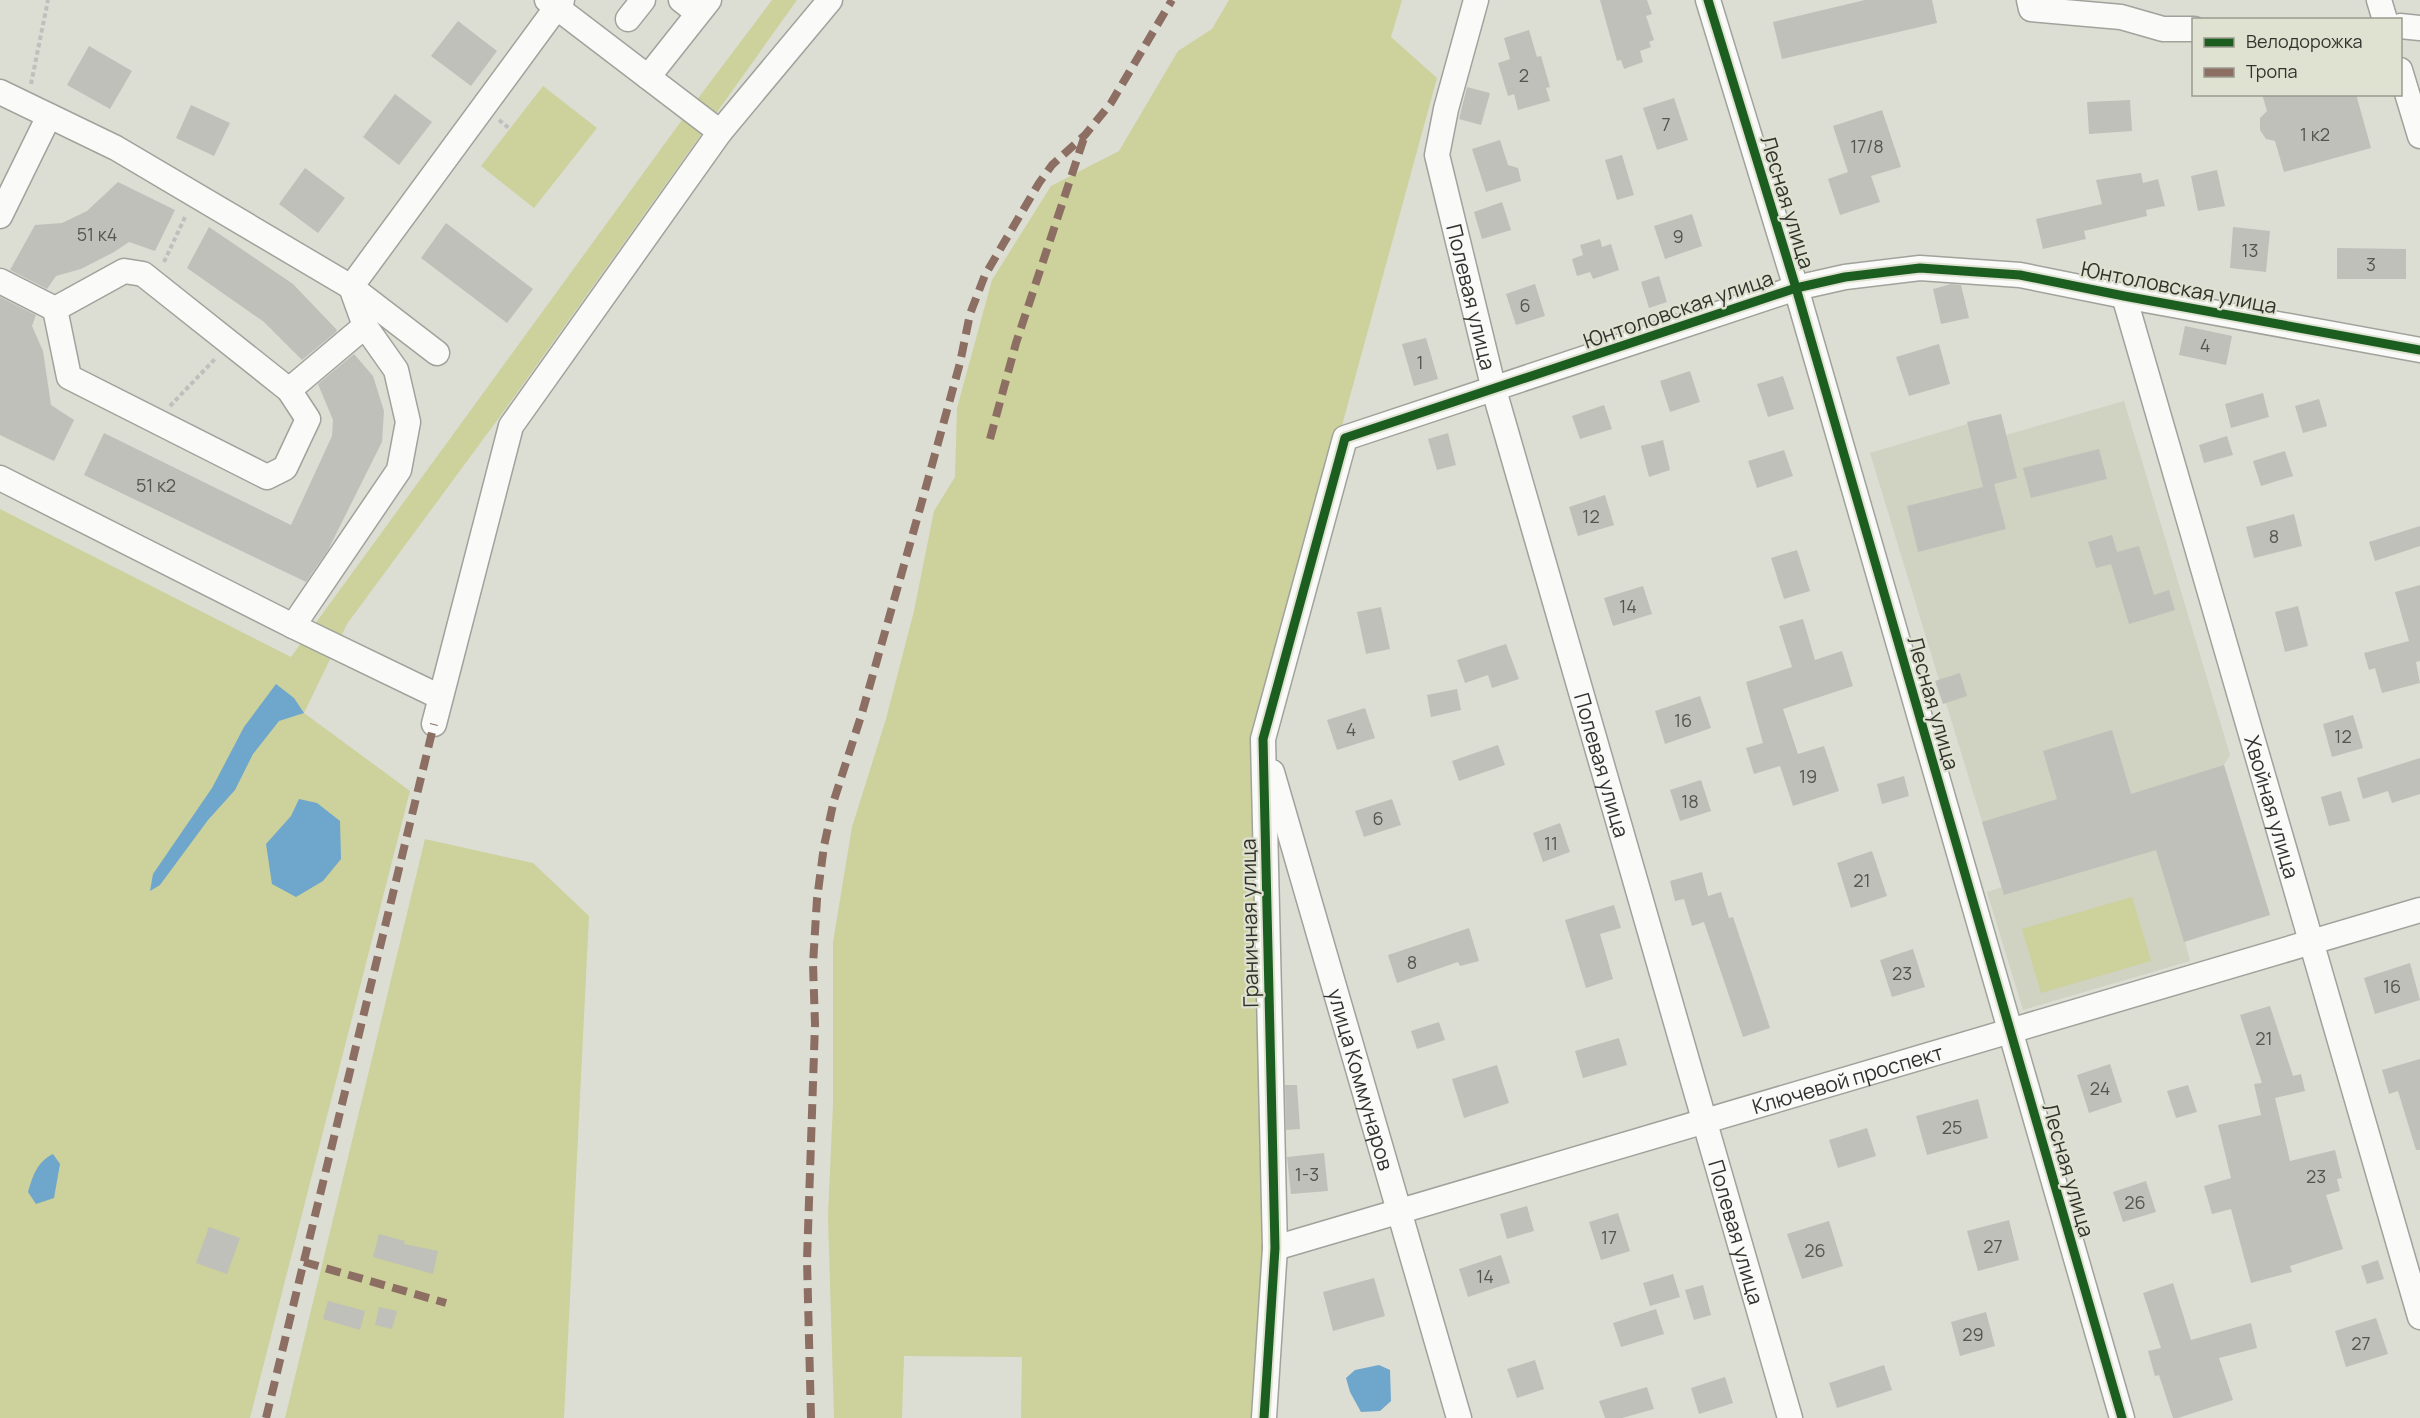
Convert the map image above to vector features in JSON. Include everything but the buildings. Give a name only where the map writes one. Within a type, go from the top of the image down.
[{"type":"street","points":[[628,19],[643,0]]},
{"type":"street","points":[[434,724],[511,426],[720,132],[830,0]]},
{"type":"street","name":"Полевая улица","points":[[1476,0],[1446,109],[1437,155],[1494,390],[1790,1418]]},
{"type":"street","name":"Лесная улица","points":[[1708,0],[1796,288],[2122,1418]]},
{"type":"street","points":[[2029,0],[2031,9],[2121,17],[2163,29],[2192,28]]},
{"type":"street","points":[[2379,0],[2384,18]]},
{"type":"street","points":[[351,287],[555,2],[720,132]]},
{"type":"street","points":[[648,77],[696,4]]},
{"type":"street","points":[[2402,26],[2420,28]]},
{"type":"street","points":[[2402,77],[2420,136]]},
{"type":"street","points":[[0,92],[116,148],[351,287],[437,353]]},
{"type":"street","points":[[0,216],[49,116]]},
{"type":"street","name":"Юнтоловская улица","points":[[1346,438],[1796,288],[1845,277],[1920,268],[2020,274],[2124,296],[2420,350]]},
{"type":"street","points":[[124,271],[143,274],[289,390],[308,419],[285,468],[267,477],[69,377],[55,309],[124,271]]},
{"type":"street","points":[[0,280],[55,309]]},
{"type":"street","points":[[293,626],[399,470],[408,422],[396,370],[365,326],[351,287]]},
{"type":"street","name":"Хвойная улица","points":[[2124,296],[2420,1317]]},
{"type":"street","points":[[289,390],[365,326]]},
{"type":"street","name":"Граничная улица","points":[[1264,1418],[1275,1248],[1263,739],[1346,438]]},
{"type":"street","points":[[0,478],[293,626],[441,697]]},
{"type":"street","name":"улица Коммунаров","points":[[1263,739],[1459,1418]]},
{"type":"street","name":"Ключевой проспект","points":[[1275,1248],[2420,910]]},
{"type":"path","points":[[26,105],[48,0]]},
{"type":"path","points":[[154,283],[195,195]]},
{"type":"path","points":[[156,421],[230,343]]},
{"type":"shaded area","points":[[2124,401],[2230,755],[2224,765],[2185,942],[2190,961],[2023,1010],[1987,892],[2002,887],[1870,453],[2001,414],[2006,435]]},
{"type":"green space","points":[[772,0],[797,0],[501,415],[347,624],[304,713],[410,791],[250,1418],[0,1418],[0,509],[291,657]]},
{"type":"green space","points":[[1229,0],[1402,0],[1391,37],[1437,78],[1256,740],[1264,1249],[1254,1418],[1021,1418],[1022,1357],[904,1356],[902,1418],[834,1418],[828,1216],[833,1104],[833,942],[852,827],[886,719],[914,611],[934,511],[955,477],[957,408],[992,280],[1051,186],[1119,151],[1178,51],[1212,29]]},
{"type":"green space","points":[[543,86],[597,128],[534,208],[481,166]]},
{"type":"green space","points":[[425,839],[533,863],[589,916],[564,1418],[285,1418]]},
{"type":"green space","points":[[2132,897],[2151,961],[2041,993],[2022,929]]},
{"type":"water","points":[[276,684],[294,698],[304,713],[279,721],[253,754],[235,790],[208,820],[160,885],[150,891],[153,874],[212,788],[244,727]]},
{"type":"water","points":[[299,799],[317,803],[340,821],[341,859],[323,881],[296,897],[272,884],[266,844],[291,816]]},
{"type":"water","points":[[53,1154],[60,1164],[54,1198],[36,1204],[28,1192],[32,1180],[39,1165]]},
{"type":"water","points":[[1379,1365],[1390,1370],[1391,1401],[1380,1411],[1361,1412],[1350,1392],[1346,1378],[1355,1370]]},
{"type":"marked path","points":[[811,1418],[807,1260],[815,1024],[813,964],[817,899],[824,846],[834,800],[862,713],[921,505],[960,363],[970,314],[985,275],[1052,165],[1085,135],[1111,103],[1172,0]]},
{"type":"marked path","points":[[990,439],[1016,343],[1084,138]]},
{"type":"marked path","points":[[266,1418],[434,724]]},
{"type":"marked path","points":[[304,1262],[446,1303]]},
{"type":"cycle path","points":[[1708,0],[1796,288],[2122,1418]]},
{"type":"cycle path","points":[[1264,1418],[1275,1248],[1263,739],[1345,438],[1796,288],[1845,277],[1920,268],[2020,275],[2420,350]]}]
